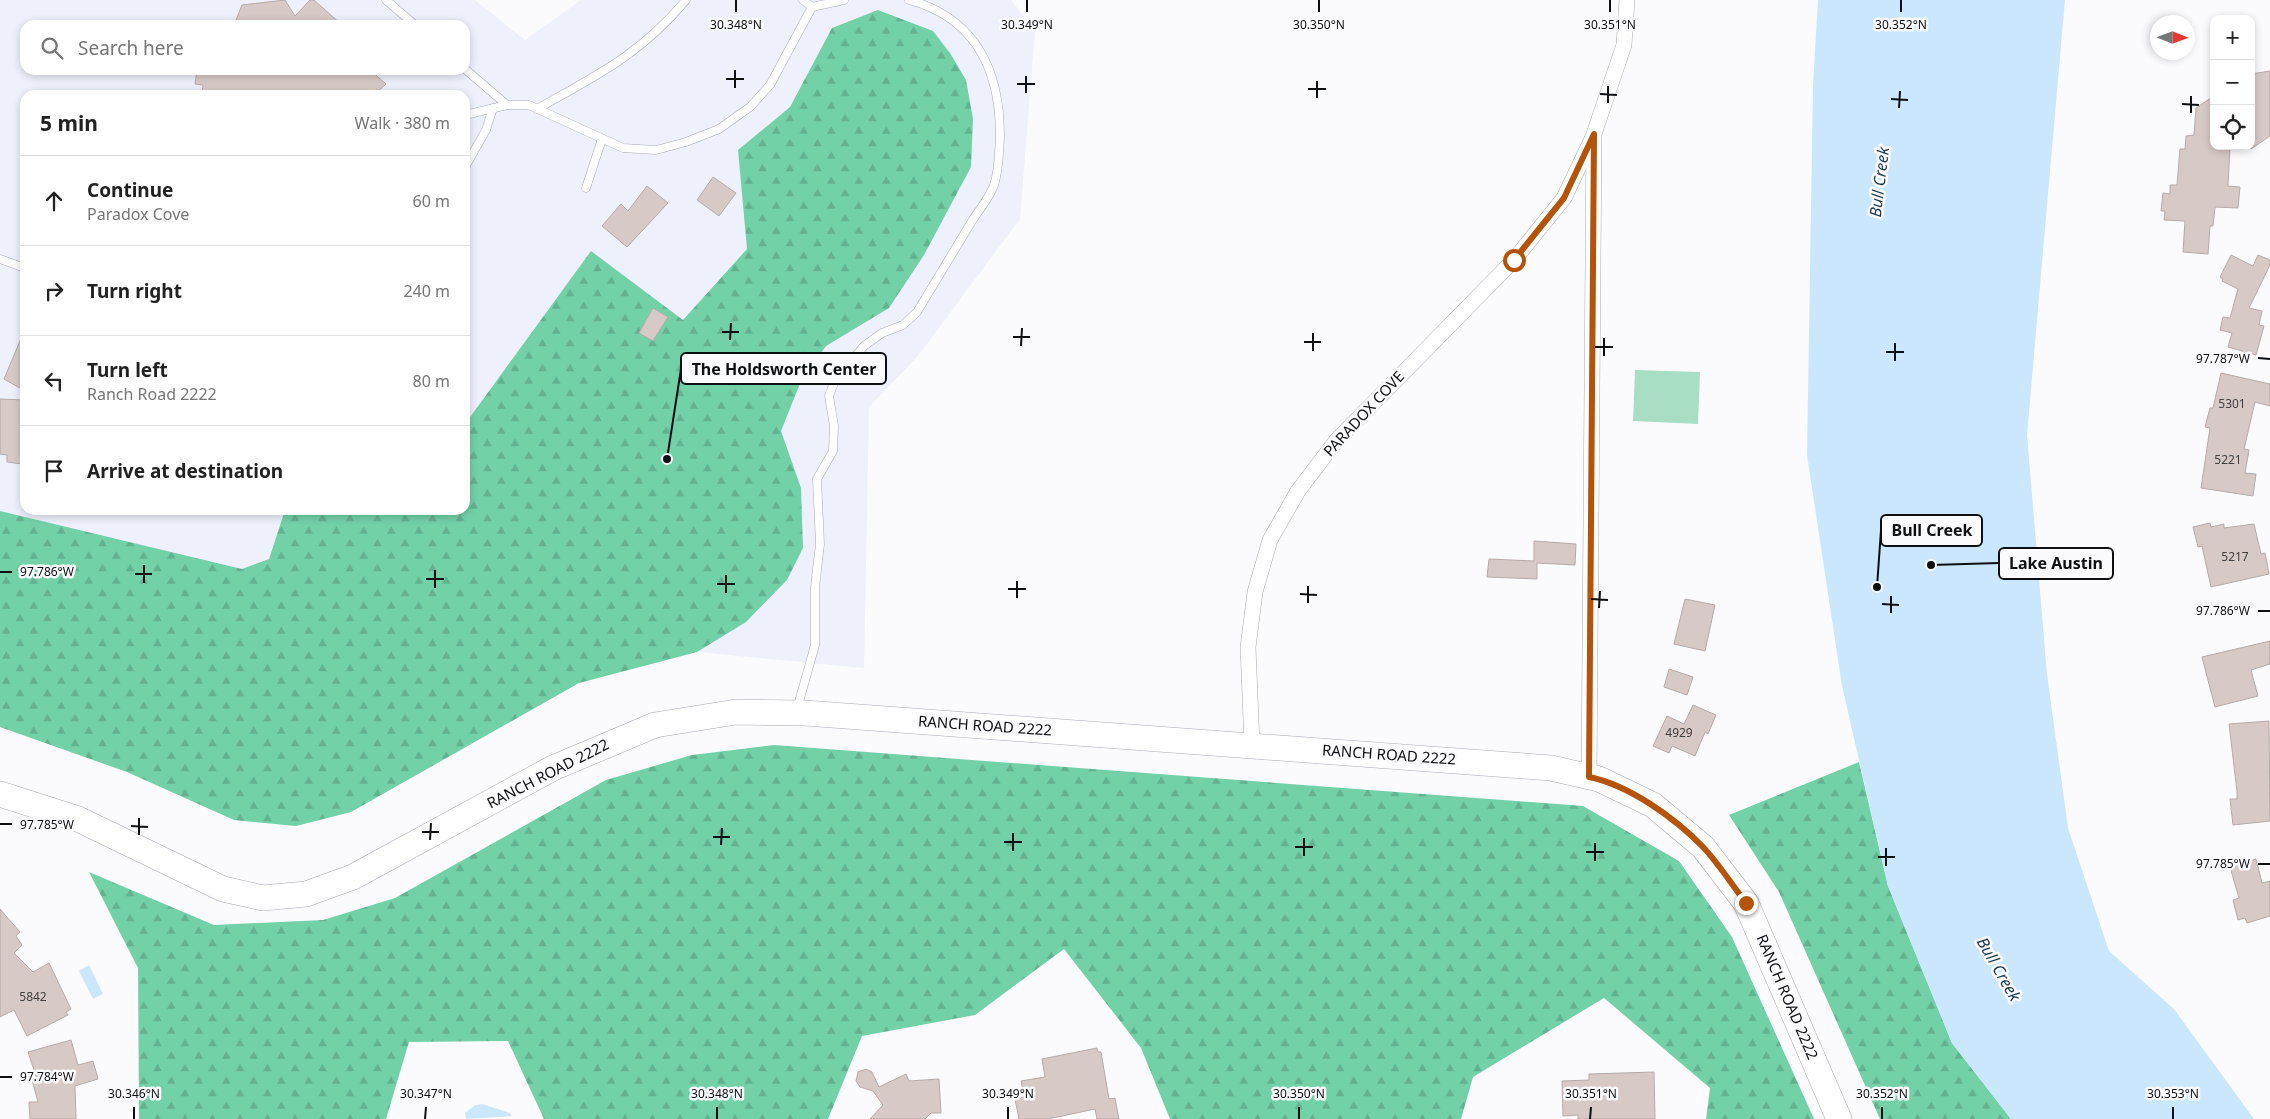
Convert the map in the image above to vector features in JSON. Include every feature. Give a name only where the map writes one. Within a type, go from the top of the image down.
[{"type":"main road","name":"RANCH ROAD 2222","points":[[0,794],[78,819],[223,889],[263,898],[306,894],[353,877],[553,768],[655,725],[736,712],[796,713],[1551,768],[1599,779],[1653,805],[1703,847],[1746,903],[1839,1119]]},
{"type":"street","points":[[1589,777],[1594,134],[1624,45],[1627,0]]},
{"type":"street","name":"PARADOX COVE","points":[[1252,745],[1248,647],[1255,592],[1270,540],[1298,491],[1336,440],[1514,260],[1564,198],[1594,134]]},
{"type":"lane","points":[[386,0],[409,20]]},
{"type":"lane","points":[[536,108],[619,62],[645,44],[686,0]]},
{"type":"lane","points":[[803,0],[812,7]]},
{"type":"lane","points":[[470,114],[507,105],[529,105],[623,148],[656,150],[686,142],[718,129],[750,107],[770,85],[812,7],[844,0]]},
{"type":"lane","points":[[796,713],[815,645],[815,586],[820,544],[817,479],[833,451],[834,426],[830,396],[835,380],[864,346],[882,333],[903,325],[917,312],[994,186],[1000,151],[1000,109],[992,76],[980,50],[955,20],[928,5],[909,0]]},
{"type":"lane","points":[[470,72],[507,105]]},
{"type":"lane","points":[[470,158],[486,130],[493,108]]},
{"type":"lane","points":[[586,188],[602,139]]},
{"type":"lane","points":[[0,259],[20,266]]},
{"type":"shaded area","points":[[0,0],[475,0],[525,40],[581,0],[1011,0],[1035,31],[1020,219],[918,356],[869,407],[864,668],[697,652],[579,683],[351,812],[296,826],[234,820],[127,772],[0,727]]},
{"type":"green space","points":[[878,10],[933,31],[950,53],[966,80],[973,119],[971,167],[924,255],[889,308],[826,346],[801,381],[781,431],[801,488],[803,548],[787,580],[746,622],[697,652],[579,683],[351,812],[296,826],[234,820],[127,772],[0,727],[0,511],[242,569],[269,559],[283,515],[470,515],[470,417],[591,251],[683,320],[747,249],[738,150],[790,107],[832,28]]},
{"type":"green space","points":[[1635,370],[1700,372],[1698,424],[1633,421]]},
{"type":"green space","points":[[774,745],[1583,806],[1679,861],[1732,937],[1814,1119],[1706,1119],[1710,1088],[1604,998],[1473,1077],[1461,1119],[1170,1119],[1141,1048],[1064,949],[975,1015],[862,1036],[828,1119],[544,1119],[508,1041],[409,1042],[386,1119],[139,1119],[138,968],[89,872],[214,925],[323,920],[395,898],[606,780],[692,755]]},
{"type":"green space","points":[[1859,762],[1888,886],[1952,1043],[2011,1119],[1880,1119],[1779,892],[1729,815]]},
{"type":"water","points":[[1818,0],[2065,0],[2027,435],[2047,674],[2068,828],[2109,951],[2174,1009],[2254,1119],[2011,1119],[1952,1043],[1888,886],[1842,686],[1807,455],[1813,85]]},
{"type":"water","points":[[89,965],[103,994],[93,999],[79,971]]},
{"type":"water","points":[[482,1104],[510,1113],[512,1116],[466,1119],[465,1113],[475,1105]]},
{"type":"building","points":[[285,0],[295,16],[310,0],[314,0],[336,20],[236,20],[242,5]]},
{"type":"building","points":[[2270,71],[2270,136],[2255,146],[2255,105],[2255,73]]},
{"type":"building","points":[[196,75],[376,75],[386,84],[379,90],[202,90],[203,85],[195,84]]},
{"type":"building","points":[[2210,99],[2210,150],[2230,150],[2228,186],[2240,187],[2238,208],[2215,207],[2213,226],[2210,226],[2208,254],[2183,252],[2185,221],[2164,220],[2165,211],[2161,211],[2163,193],[2170,194],[2170,185],[2177,185],[2180,149],[2185,149],[2186,136],[2194,135],[2196,108]]},
{"type":"building","points":[[713,177],[736,193],[719,216],[697,200]]},
{"type":"building","points":[[647,186],[668,203],[627,247],[602,226],[621,204],[628,211]]},
{"type":"building","points":[[2231,255],[2253,266],[2258,255],[2270,260],[2270,265],[2249,308],[2262,311],[2259,325],[2264,326],[2256,355],[2228,347],[2232,333],[2220,330],[2223,317],[2230,318],[2238,289],[2222,281],[2223,279],[2220,277]]},
{"type":"building","points":[[653,308],[668,317],[653,341],[639,333]]},
{"type":"building","points":[[20,341],[20,388],[4,379]]},
{"type":"building","points":[[2221,373],[2270,384],[2270,406],[2255,402],[2244,449],[2249,450],[2245,473],[2256,474],[2253,496],[2201,488],[2210,428],[2205,427],[2210,408],[2213,408]]},
{"type":"building","points":[[0,399],[20,400],[20,464],[7,462],[7,455],[0,454]]},
{"type":"building","points":[[2210,523],[2211,527],[2224,524],[2224,528],[2254,524],[2261,554],[2265,553],[2269,574],[2211,587],[2202,546],[2198,547],[2193,527]]},
{"type":"building","points":[[1534,541],[1576,544],[1575,565],[1537,563],[1537,579],[1487,577],[1489,559],[1534,561]]},
{"type":"building","points":[[1685,599],[1715,605],[1705,651],[1674,644]]},
{"type":"building","points":[[2270,641],[2270,664],[2251,670],[2258,696],[2215,707],[2202,657]]},
{"type":"building","points":[[1669,669],[1693,677],[1687,695],[1664,687]]},
{"type":"building","points":[[1693,705],[1716,715],[1708,734],[1705,732],[1695,756],[1672,746],[1669,753],[1653,746],[1667,716],[1684,724]]},
{"type":"building","points":[[2269,721],[2270,821],[2233,825],[2230,799],[2237,799],[2237,791],[2229,724]]},
{"type":"building","points":[[2256,859],[2262,883],[2270,881],[2270,916],[2247,923],[2245,918],[2238,920],[2233,900],[2239,898],[2230,867]]},
{"type":"building","points":[[0,909],[20,932],[16,936],[22,945],[14,953],[33,972],[49,963],[71,1009],[66,1012],[68,1015],[27,1036],[14,1010],[0,1017]]},
{"type":"building","points":[[71,1040],[78,1065],[93,1061],[98,1079],[75,1086],[76,1119],[30,1119],[29,1102],[38,1102],[32,1080],[37,1079],[28,1052]]},
{"type":"building","points":[[1097,1048],[1098,1052],[1101,1052],[1109,1099],[1115,1098],[1119,1119],[1097,1119],[1095,1109],[1048,1119],[1019,1119],[1015,1099],[1024,1097],[1021,1081],[1045,1077],[1042,1059]]},
{"type":"building","points":[[866,1069],[872,1072],[879,1087],[906,1074],[909,1081],[939,1079],[941,1113],[931,1113],[925,1119],[870,1119],[883,1105],[873,1091],[860,1087],[856,1081],[858,1072]]},
{"type":"building","points":[[1654,1072],[1655,1119],[1578,1119],[1578,1115],[1563,1116],[1562,1081],[1589,1080],[1589,1074]]},
{"type":"place","name":"The Holdsworth Center","points":[[667,459]]},
{"type":"place","name":"Lake Austin","points":[[1931,565]]},
{"type":"place","name":"Bull Creek","points":[[1877,587]]},
{"type":"route","points":[[1514,260],[1564,198],[1594,134],[1589,777],[1599,779],[1653,805],[1703,847],[1746,903]]}]
